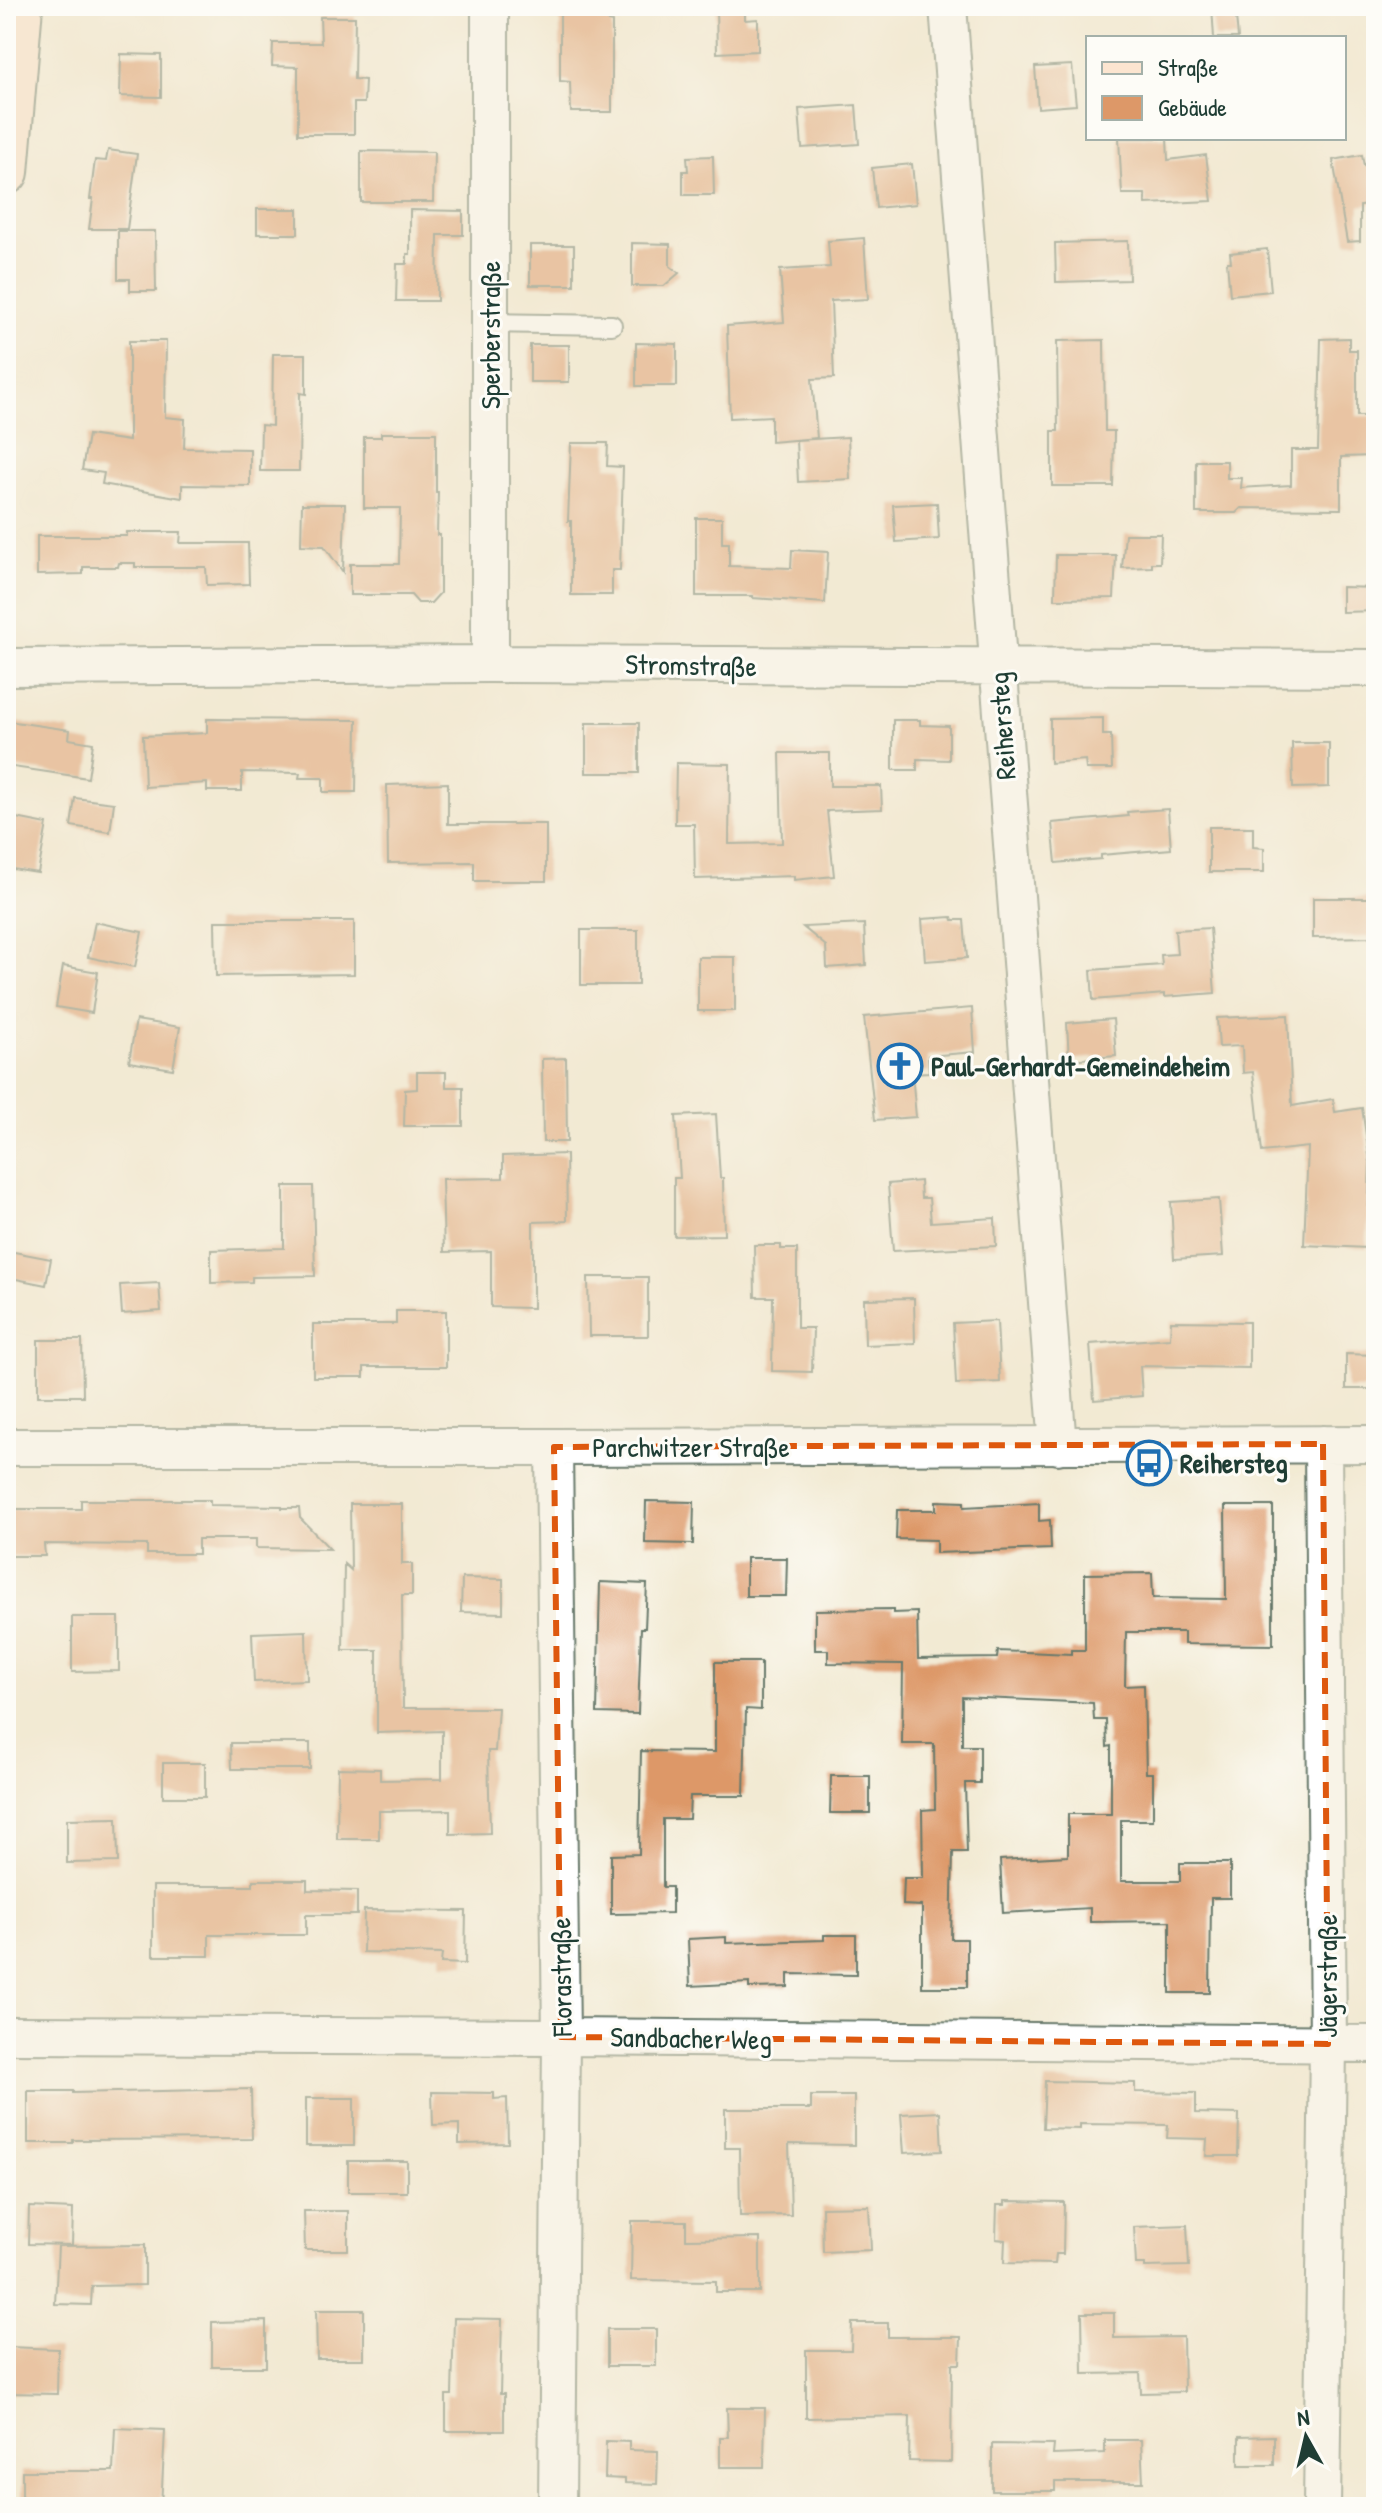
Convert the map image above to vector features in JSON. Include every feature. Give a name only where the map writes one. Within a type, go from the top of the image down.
[{"type":"street","points":[[6,172],[20,6]]},
{"type":"street","name":"Sperberstraße","points":[[490,6],[490,664]]},
{"type":"street","name":"Reihersteg","points":[[948,6],[1058,1446]]},
{"type":"street","name":"Stromstraße","points":[[6,667],[490,664],[1376,668]]},
{"type":"street","name":"Jägerstraße","points":[[1322,2507],[1328,2044],[1323,1444]]},
{"type":"street","name":"Parchwitzer Straße","points":[[6,1447],[1376,1444]]},
{"type":"street","name":"Florastraße","points":[[554,1447],[561,2037],[557,2507]]},
{"type":"street","name":"Sandbacher Weg","points":[[6,2035],[1376,2044]]},
{"type":"lane","points":[[490,323],[612,325]]},
{"type":"highlighted area","points":[[1323,1444],[1328,2044],[561,2037],[554,1447]]},
{"type":"building","points":[[560,6],[608,6],[608,21],[612,22],[612,112],[571,112],[570,82],[560,81]]},
{"type":"building","points":[[716,6],[745,6],[745,20],[758,19],[758,51],[717,53]]},
{"type":"building","points":[[1212,6],[1235,6],[1238,36],[1214,36]]},
{"type":"building","points":[[320,17],[355,17],[354,79],[365,80],[364,103],[354,103],[354,134],[298,134],[298,67],[272,66],[273,43],[321,43]]},
{"type":"building","points":[[121,54],[161,55],[161,97],[120,96]]},
{"type":"building","points":[[1072,65],[1076,105],[1038,108],[1035,67]]},
{"type":"building","points":[[856,105],[859,144],[802,148],[799,109]]},
{"type":"building","points":[[1119,140],[1167,140],[1168,160],[1206,155],[1212,201],[1146,204],[1145,194],[1122,194]]},
{"type":"building","points":[[108,150],[137,154],[127,229],[89,229],[95,160],[106,161]]},
{"type":"building","points":[[361,151],[434,152],[433,202],[361,202]]},
{"type":"building","points":[[1362,155],[1364,166],[1370,165],[1376,203],[1360,206],[1360,241],[1347,242],[1333,160]]},
{"type":"building","points":[[713,156],[714,195],[683,195],[683,171],[688,171],[687,157]]},
{"type":"building","points":[[912,164],[916,204],[876,208],[872,168]]},
{"type":"building","points":[[257,209],[298,209],[298,234],[257,234]]},
{"type":"building","points":[[410,210],[463,211],[463,235],[438,235],[437,301],[396,301],[397,264],[407,264],[407,254],[410,254]]},
{"type":"building","points":[[118,231],[155,231],[156,291],[130,291],[130,279],[118,279]]},
{"type":"building","points":[[864,238],[868,299],[831,301],[834,378],[812,379],[817,438],[771,442],[771,416],[730,418],[727,326],[784,322],[780,270],[830,267],[828,241]]},
{"type":"building","points":[[1128,241],[1129,280],[1056,282],[1055,243]]},
{"type":"building","points":[[632,243],[670,244],[670,266],[679,273],[664,286],[632,286]]},
{"type":"building","points":[[530,245],[574,245],[574,285],[530,285]]},
{"type":"building","points":[[1267,249],[1271,291],[1230,295],[1227,262],[1231,262],[1230,253]]},
{"type":"building","points":[[1349,338],[1349,350],[1357,350],[1357,416],[1375,416],[1374,456],[1341,457],[1341,509],[1241,508],[1236,513],[1196,513],[1196,461],[1227,461],[1227,478],[1242,478],[1241,488],[1291,485],[1291,450],[1318,450],[1321,339]]},
{"type":"building","points":[[1104,340],[1105,431],[1114,431],[1113,486],[1052,486],[1052,431],[1058,431],[1057,341]]},
{"type":"building","points":[[129,341],[166,341],[165,417],[185,419],[184,448],[250,449],[250,486],[182,485],[182,498],[102,484],[104,473],[82,470],[88,435],[129,441]]},
{"type":"building","points":[[636,343],[677,344],[677,386],[636,386]]},
{"type":"building","points":[[530,345],[569,345],[569,382],[530,382]]},
{"type":"building","points":[[273,354],[306,354],[306,394],[300,393],[299,471],[260,471],[261,425],[272,426]]},
{"type":"building","points":[[381,433],[436,433],[440,593],[431,603],[418,603],[411,595],[350,595],[350,564],[399,564],[400,508],[364,508],[364,437],[381,437]]},
{"type":"building","points":[[848,437],[850,479],[798,482],[796,440]]},
{"type":"building","points":[[571,443],[608,443],[607,466],[623,467],[620,570],[612,570],[612,595],[571,595],[571,521],[568,521]]},
{"type":"building","points":[[937,503],[939,539],[896,542],[893,505]]},
{"type":"building","points":[[302,504],[345,504],[343,572],[324,546],[301,545]]},
{"type":"building","points":[[696,518],[722,518],[722,543],[729,543],[729,566],[791,568],[792,550],[828,552],[825,603],[753,596],[696,596]]},
{"type":"building","points":[[127,532],[181,532],[180,543],[248,543],[249,584],[207,585],[206,567],[135,567],[135,563],[119,563],[118,567],[83,567],[83,574],[37,575],[37,536],[127,536]]},
{"type":"building","points":[[1125,534],[1161,534],[1160,563],[1152,563],[1152,567],[1122,568]]},
{"type":"building","points":[[1056,555],[1116,555],[1114,598],[1055,599]]},
{"type":"building","points":[[1342,587],[1376,588],[1376,611],[1342,612]]},
{"type":"building","points":[[1103,718],[1103,735],[1111,735],[1112,769],[1086,769],[1085,760],[1050,763],[1050,719]]},
{"type":"building","points":[[207,719],[357,720],[356,792],[323,792],[323,778],[299,778],[300,773],[242,772],[242,791],[207,791],[207,783],[145,787],[143,736],[207,733]]},
{"type":"building","points":[[893,720],[920,720],[920,725],[949,726],[949,760],[917,759],[917,770],[893,770]]},
{"type":"building","points":[[8,721],[70,730],[69,739],[93,743],[88,778],[6,766]]},
{"type":"building","points":[[586,723],[639,723],[639,773],[586,773]]},
{"type":"building","points":[[1292,743],[1329,743],[1329,787],[1293,788]]},
{"type":"building","points":[[780,753],[830,753],[830,786],[881,786],[882,809],[827,811],[834,876],[794,880],[794,876],[695,879],[694,824],[675,824],[676,763],[730,764],[729,844],[782,843]]},
{"type":"building","points":[[448,783],[448,824],[546,824],[546,881],[474,881],[474,862],[388,863],[387,785]]},
{"type":"building","points":[[75,798],[114,803],[110,832],[71,826]]},
{"type":"building","points":[[1168,809],[1171,849],[1101,855],[1101,859],[1056,863],[1052,823]]},
{"type":"building","points":[[6,816],[47,824],[38,873],[6,868]]},
{"type":"building","points":[[1209,827],[1253,827],[1253,847],[1264,848],[1264,872],[1209,872]]},
{"type":"building","points":[[1313,898],[1376,898],[1376,937],[1313,938]]},
{"type":"building","points":[[952,917],[953,920],[964,920],[967,958],[925,961],[922,919]]},
{"type":"building","points":[[215,921],[354,921],[354,974],[216,976]]},
{"type":"building","points":[[95,922],[142,932],[135,967],[88,957]]},
{"type":"building","points":[[864,924],[866,965],[827,968],[826,946],[803,927]]},
{"type":"building","points":[[1210,928],[1215,993],[1093,1000],[1091,970],[1162,965],[1161,955],[1177,954],[1175,930]]},
{"type":"building","points":[[581,930],[638,930],[638,985],[581,985]]},
{"type":"building","points":[[698,957],[735,957],[735,1011],[698,1011]]},
{"type":"building","points":[[63,966],[98,972],[92,1013],[56,1007]]},
{"type":"building","name":"Paul-Gerhardt-Gemeindeheim","points":[[972,1008],[975,1052],[928,1056],[929,1072],[912,1073],[916,1117],[875,1120],[864,1017]]},
{"type":"building","points":[[1288,1015],[1292,1106],[1333,1099],[1335,1112],[1362,1108],[1370,1162],[1367,1248],[1304,1245],[1308,1147],[1262,1152],[1253,1072],[1243,1073],[1242,1046],[1219,1047],[1217,1018]]},
{"type":"building","points":[[1113,1019],[1116,1056],[1069,1060],[1067,1023]]},
{"type":"building","points":[[136,1020],[180,1027],[173,1069],[129,1062]]},
{"type":"building","points":[[566,1058],[567,1142],[543,1142],[542,1059]]},
{"type":"building","points":[[417,1072],[446,1072],[446,1087],[463,1087],[463,1126],[404,1126],[405,1090],[417,1089]]},
{"type":"building","points":[[716,1114],[720,1178],[723,1178],[724,1235],[674,1236],[674,1178],[680,1178],[676,1116]]},
{"type":"building","points":[[566,1154],[567,1221],[533,1222],[533,1308],[491,1307],[491,1251],[444,1252],[442,1179],[503,1178],[503,1156]]},
{"type":"building","points":[[920,1181],[921,1198],[929,1198],[931,1222],[995,1218],[996,1246],[893,1251],[888,1184]]},
{"type":"building","points":[[284,1186],[313,1186],[315,1276],[252,1277],[252,1282],[211,1283],[211,1250],[284,1248]]},
{"type":"building","points":[[1219,1199],[1223,1256],[1174,1259],[1171,1202]]},
{"type":"building","points":[[754,1245],[781,1245],[781,1249],[797,1249],[797,1328],[813,1328],[812,1372],[772,1371],[773,1297],[755,1297]]},
{"type":"building","points":[[9,1251],[51,1259],[46,1285],[6,1277]]},
{"type":"building","points":[[588,1277],[648,1277],[648,1336],[589,1336]]},
{"type":"building","points":[[159,1283],[161,1311],[122,1314],[120,1285]]},
{"type":"building","points":[[914,1298],[915,1343],[865,1345],[864,1299]]},
{"type":"building","points":[[396,1311],[446,1311],[446,1367],[364,1367],[364,1377],[313,1377],[313,1324],[396,1324]]},
{"type":"building","points":[[997,1321],[1000,1382],[956,1384],[953,1323]]},
{"type":"building","points":[[1171,1321],[1249,1322],[1249,1368],[1140,1366],[1142,1396],[1094,1400],[1090,1344],[1170,1338]]},
{"type":"building","points":[[38,1340],[82,1340],[83,1396],[38,1396]]},
{"type":"building","points":[[1346,1354],[1376,1355],[1376,1389],[1346,1389]]},
{"type":"building","points":[[81,1500],[210,1500],[210,1505],[299,1508],[300,1518],[330,1549],[256,1548],[256,1539],[198,1539],[198,1554],[147,1554],[147,1545],[44,1544],[45,1556],[6,1556],[6,1509],[81,1509]]},
{"type":"building","points":[[646,1501],[694,1502],[693,1544],[645,1543]]},
{"type":"building","points":[[936,1501],[964,1502],[964,1507],[1039,1503],[1039,1521],[1050,1520],[1051,1549],[936,1553],[936,1540],[896,1539],[897,1510],[936,1510]]},
{"type":"building","points":[[350,1504],[402,1504],[402,1564],[412,1564],[412,1595],[402,1595],[403,1708],[498,1708],[495,1751],[488,1751],[490,1833],[450,1834],[450,1810],[379,1811],[379,1839],[337,1839],[338,1768],[380,1769],[380,1780],[442,1779],[442,1731],[377,1733],[377,1650],[343,1650],[344,1564],[351,1570]]},
{"type":"building","points":[[1225,1506],[1273,1506],[1273,1645],[1184,1644],[1184,1632],[1126,1632],[1125,1686],[1144,1685],[1146,1773],[1153,1773],[1153,1820],[1121,1820],[1121,1881],[1180,1881],[1180,1863],[1230,1863],[1230,1898],[1211,1898],[1210,1993],[1170,1993],[1170,1921],[1090,1922],[1090,1908],[1003,1913],[1000,1860],[1068,1856],[1068,1814],[1111,1814],[1111,1746],[1107,1747],[1106,1720],[1094,1720],[1093,1703],[962,1697],[962,1746],[980,1746],[980,1783],[965,1783],[967,1852],[953,1852],[951,1939],[967,1939],[967,1987],[922,1987],[922,1906],[903,1905],[904,1878],[923,1878],[922,1810],[935,1809],[934,1744],[902,1744],[903,1664],[828,1663],[828,1650],[815,1650],[815,1610],[893,1609],[893,1613],[917,1612],[918,1659],[997,1658],[998,1651],[1071,1654],[1071,1650],[1085,1650],[1085,1574],[1152,1573],[1153,1598],[1226,1599]]},
{"type":"building","points":[[746,1558],[787,1558],[786,1596],[746,1596]]},
{"type":"building","points":[[462,1578],[503,1579],[503,1613],[461,1612]]},
{"type":"building","points":[[600,1582],[647,1584],[645,1628],[641,1628],[638,1714],[597,1713]]},
{"type":"building","points":[[72,1617],[119,1617],[119,1671],[72,1672]]},
{"type":"building","points":[[306,1631],[307,1680],[254,1682],[252,1633]]},
{"type":"building","points":[[715,1662],[761,1662],[761,1710],[746,1709],[744,1796],[690,1796],[689,1819],[663,1819],[663,1887],[672,1887],[672,1913],[611,1914],[611,1855],[639,1854],[641,1751],[715,1752]]},
{"type":"building","points":[[231,1743],[310,1743],[310,1769],[232,1769]]},
{"type":"building","points":[[163,1763],[205,1763],[205,1797],[163,1797]]},
{"type":"building","points":[[831,1776],[870,1776],[870,1813],[830,1813]]},
{"type":"building","points":[[117,1818],[118,1862],[67,1863],[67,1819]]},
{"type":"building","points":[[253,1880],[307,1880],[307,1890],[357,1891],[357,1915],[306,1915],[306,1935],[209,1935],[209,1956],[153,1956],[153,1886],[253,1886]]},
{"type":"building","points":[[364,1910],[466,1911],[465,1964],[441,1963],[442,1954],[363,1952]]},
{"type":"building","points":[[824,1935],[856,1935],[856,1975],[788,1974],[788,1987],[749,1988],[749,1983],[690,1986],[688,1939],[726,1937],[726,1943],[824,1940]]},
{"type":"building","points":[[1045,2081],[1135,2083],[1135,2092],[1196,2093],[1196,2113],[1239,2114],[1238,2156],[1206,2156],[1207,2139],[1167,2138],[1168,2125],[1080,2124],[1080,2129],[1043,2128]]},
{"type":"building","points":[[251,2089],[252,2139],[28,2143],[28,2091],[73,2093]]},
{"type":"building","points":[[432,2092],[494,2093],[494,2099],[507,2098],[508,2143],[459,2144],[459,2124],[433,2125]]},
{"type":"building","points":[[811,2096],[854,2096],[854,2145],[789,2144],[791,2215],[740,2216],[739,2148],[725,2148],[725,2109],[811,2109]]},
{"type":"building","points":[[306,2098],[354,2098],[354,2146],[306,2146]]},
{"type":"building","points":[[940,2112],[942,2151],[904,2153],[901,2114]]},
{"type":"building","points":[[348,2161],[407,2161],[407,2192],[348,2192]]},
{"type":"building","points":[[1005,2201],[1064,2202],[1063,2254],[1056,2254],[1055,2264],[1004,2263],[1005,2240],[996,2239],[997,2205],[1005,2205]]},
{"type":"building","points":[[869,2206],[871,2250],[823,2252],[822,2207]]},
{"type":"building","points":[[29,2207],[73,2209],[72,2245],[28,2244]]},
{"type":"building","points":[[304,2211],[348,2211],[348,2250],[305,2250]]},
{"type":"building","points":[[632,2221],[686,2221],[686,2239],[760,2238],[760,2292],[716,2292],[716,2281],[631,2280]]},
{"type":"building","points":[[1187,2225],[1189,2266],[1145,2267],[1145,2264],[1136,2264],[1134,2227]]},
{"type":"building","points":[[145,2245],[145,2285],[92,2286],[91,2305],[55,2304],[58,2246]]},
{"type":"building","points":[[316,2310],[364,2310],[364,2359],[317,2359]]},
{"type":"building","points":[[1082,2313],[1114,2313],[1114,2338],[1183,2337],[1184,2392],[1141,2393],[1140,2373],[1083,2374]]},
{"type":"building","points":[[454,2318],[502,2319],[500,2394],[504,2394],[504,2431],[446,2431],[446,2395],[452,2395]]},
{"type":"building","points":[[266,2321],[266,2367],[212,2367],[212,2322]]},
{"type":"building","points":[[852,2323],[888,2323],[888,2337],[961,2337],[960,2364],[952,2364],[951,2462],[909,2461],[910,2416],[806,2418],[806,2350],[851,2350]]},
{"type":"building","points":[[607,2329],[656,2329],[656,2366],[607,2366]]},
{"type":"building","points":[[8,2347],[58,2349],[57,2394],[7,2393]]},
{"type":"building","points":[[727,2408],[765,2408],[764,2467],[720,2467],[720,2437],[728,2437]]},
{"type":"building","points":[[115,2428],[165,2430],[161,2507],[79,2504],[79,2507],[22,2507],[22,2471],[113,2471]]},
{"type":"building","points":[[1274,2436],[1274,2465],[1239,2465],[1239,2437]]},
{"type":"building","points":[[1105,2440],[1141,2440],[1143,2482],[1055,2482],[1055,2491],[992,2491],[992,2444],[1054,2445],[1053,2455],[1105,2453]]},
{"type":"building","points":[[606,2441],[629,2442],[629,2450],[658,2451],[657,2484],[625,2483],[625,2479],[605,2478]]},
{"type":"place","name":"Paul-Gerhardt-Gemeindeheim","points":[[900,1066]]},
{"type":"place","name":"Reihersteg","points":[[1149,1463]]}]
